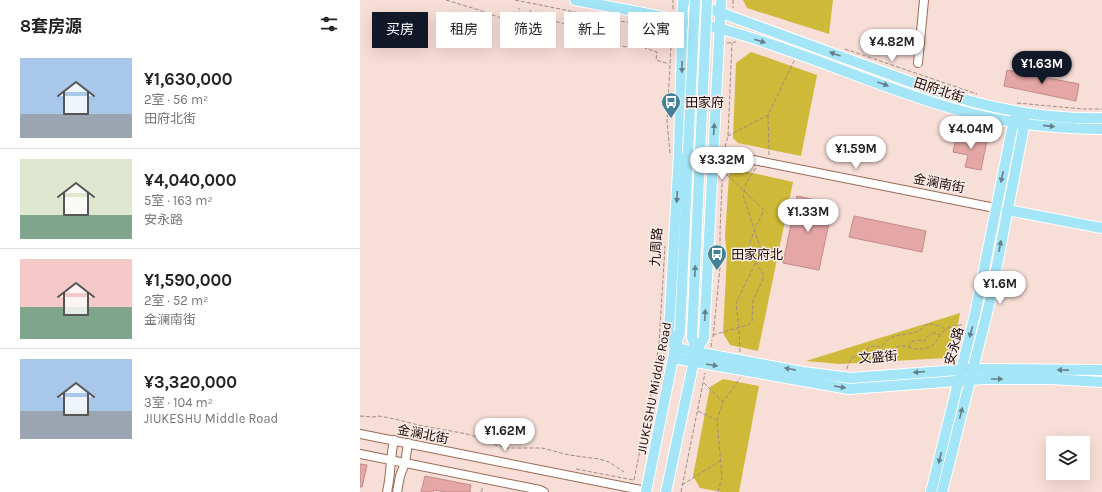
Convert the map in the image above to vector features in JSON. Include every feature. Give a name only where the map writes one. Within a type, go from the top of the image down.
[{"type":"main road","name":"田府北街","points":[[575,0],[636,12]]},
{"type":"main road","name":"田府北街","points":[[684,0],[933,90],[962,99],[1068,128],[1102,129]]},
{"type":"main road","points":[[680,12],[684,0]]},
{"type":"main road","name":"JIUKESHU Middle Road","points":[[646,492],[675,348],[680,332],[695,0]]},
{"type":"main road","name":"JIUKESHU Middle Road","points":[[666,492],[693,362],[698,348],[692,337],[707,0]]},
{"type":"main road","points":[[698,348],[704,338],[721,0]]},
{"type":"main road","name":"田府北街","points":[[684,21],[720,29],[811,58],[941,105],[978,115],[1019,114],[1053,117],[1102,118]]},
{"type":"main road","points":[[675,348],[670,330],[679,153],[682,48]]},
{"type":"main road","name":"安永路","points":[[931,492],[975,314],[1012,129],[1019,114]]},
{"type":"main road","name":"安永路","points":[[942,492],[990,301],[1007,210],[1019,114]]},
{"type":"main road","points":[[1007,210],[1102,228]]},
{"type":"main road","name":"文盛街","points":[[675,348],[698,348],[803,372],[851,378],[972,369],[1102,370]]},
{"type":"main road","points":[[673,358],[849,389],[970,380],[1051,379],[1102,382]]},
{"type":"street","points":[[918,64],[924,0]]},
{"type":"street","name":"金澜南街","points":[[713,152],[996,208]]},
{"type":"street","name":"金澜北街","points":[[360,434],[646,492]]},
{"type":"street","points":[[387,492],[391,474],[390,460],[394,440]]},
{"type":"street","points":[[397,492],[400,476],[405,463],[408,443]]},
{"type":"street","points":[[360,454],[544,492]]},
{"type":"path","points":[[446,0],[500,18]]},
{"type":"path","points":[[515,0],[628,23]]},
{"type":"path","points":[[673,0],[675,12]]},
{"type":"path","points":[[733,7],[736,10]]},
{"type":"path","points":[[519,8],[520,12]]},
{"type":"path","points":[[556,22],[587,34],[606,37],[622,46],[628,47]]},
{"type":"path","name":"田府北街","points":[[841,47],[983,96]]},
{"type":"path","points":[[645,48],[657,52],[656,60],[670,64]]},
{"type":"path","points":[[670,157],[667,122],[671,48]]},
{"type":"path","points":[[769,156],[768,115],[794,61]]},
{"type":"path","points":[[1019,114],[1102,109]]},
{"type":"path","points":[[728,136],[768,115]]},
{"type":"path","points":[[740,353],[736,303],[761,250],[743,195],[743,190],[746,183],[756,168]]},
{"type":"path","points":[[713,335],[748,325],[752,322],[753,300],[761,283],[763,274],[751,254],[749,246],[764,210],[722,171]]},
{"type":"path","name":"九周路","points":[[632,488],[654,379],[659,343],[665,240]]},
{"type":"path","points":[[868,357],[867,350],[869,346],[881,347],[884,342],[899,334],[920,331],[927,325],[935,324],[945,329]]},
{"type":"path","points":[[846,371],[849,361],[853,357],[860,356],[877,358],[899,346],[910,347],[916,350],[931,347],[945,329],[952,325],[964,325]]},
{"type":"path","points":[[910,347],[912,342],[916,340],[924,341],[932,333],[936,332],[941,335]]},
{"type":"path","points":[[698,348],[711,347]]},
{"type":"path","points":[[718,492],[722,477],[717,420],[723,402],[740,377]]},
{"type":"path","points":[[704,382],[723,402]]},
{"type":"path","points":[[698,411],[717,420]]},
{"type":"path","points":[[360,416],[379,416],[467,434],[495,445],[508,448],[542,448],[569,455],[599,459],[609,462],[624,472]]},
{"type":"path","points":[[682,486],[720,460]]},
{"type":"shaded area","points":[[743,0],[833,0],[829,34],[747,8]]},
{"type":"shaded area","points":[[751,52],[817,75],[801,156],[738,143],[733,138],[736,63]]},
{"type":"shaded area","points":[[735,169],[793,182],[758,351],[730,345],[723,333],[727,255],[725,237],[729,175]]},
{"type":"shaded area","points":[[960,313],[953,351],[946,358],[840,364],[806,361]]},
{"type":"shaded area","points":[[723,379],[759,386],[739,492],[722,492],[700,488],[693,476],[710,387]]},
{"type":"building","points":[[1007,70],[1079,84],[1076,101],[1004,86]]},
{"type":"building","points":[[957,134],[987,140],[981,170],[965,167],[968,155],[953,152]]},
{"type":"building","points":[[797,196],[833,204],[819,270],[783,263]]},
{"type":"building","points":[[854,216],[926,231],[922,252],[849,237]]},
{"type":"building","points":[[360,464],[367,465],[362,487],[360,487]]},
{"type":"building","points":[[425,476],[471,485],[470,492],[446,492],[434,490],[433,492],[421,492]]},
{"type":"place","name":"田家府","points":[[671,119]]},
{"type":"place","name":"田家府北","points":[[717,271]]}]
